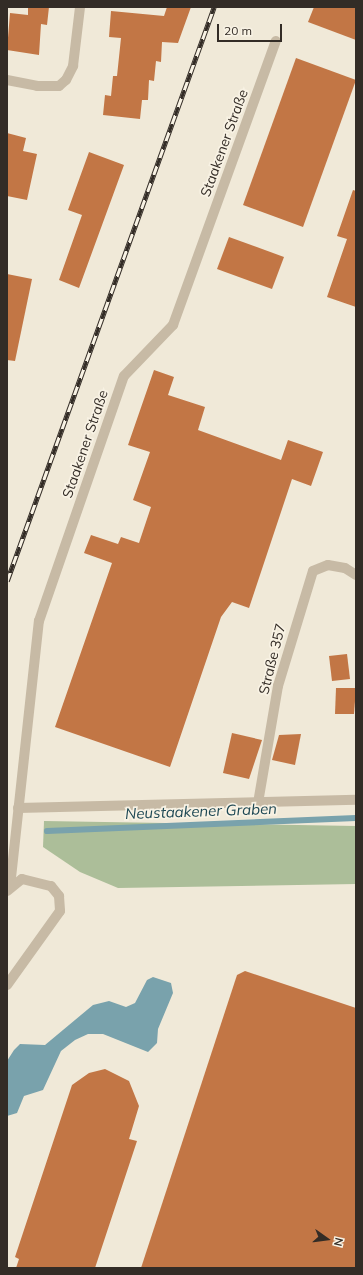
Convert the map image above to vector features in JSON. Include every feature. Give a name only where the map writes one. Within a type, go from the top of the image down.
[{"type":"street","points":[[7,80],[37,86],[58,86],[66,80],[73,66],[80,7]]},
{"type":"street","name":"Staakener Straße","points":[[8,889],[39,621],[124,376],[173,325],[276,41]]},
{"type":"street","name":"Straße 357","points":[[258,803],[278,686],[313,571],[328,565],[344,568],[356,575]]},
{"type":"street","points":[[18,808],[356,800]]},
{"type":"street","name":"Staakener Straße","points":[[7,985],[60,911],[59,896],[51,886],[22,879],[8,889]]},
{"type":"green space","points":[[44,821],[356,826],[356,884],[118,888],[80,872],[43,847]]},
{"type":"water","points":[[153,977],[171,983],[173,993],[158,1029],[157,1043],[148,1052],[103,1034],[88,1034],[75,1040],[61,1051],[43,1090],[24,1096],[17,1113],[7,1116],[7,1061],[20,1044],[45,1045],[93,1005],[109,1001],[126,1007],[135,1003],[147,980]]},
{"type":"building","points":[[28,7],[49,7],[47,25],[41,24],[39,55],[7,50],[10,13],[28,15]]},
{"type":"building","points":[[167,7],[191,7],[178,43],[162,42],[161,62],[156,61],[154,81],[149,80],[148,100],[142,100],[140,119],[103,115],[105,95],[111,96],[113,76],[117,76],[121,38],[109,37],[111,11],[164,16]]},
{"type":"building","points":[[314,7],[356,7],[356,40],[308,22]]},
{"type":"building","points":[[296,58],[356,80],[303,227],[243,205]]},
{"type":"building","points":[[7,133],[26,138],[23,151],[37,154],[27,200],[7,196]]},
{"type":"building","points":[[89,152],[124,165],[79,288],[59,280],[82,215],[68,210]]},
{"type":"building","points":[[353,190],[356,191],[356,307],[327,297],[347,239],[337,236]]},
{"type":"building","points":[[229,237],[284,257],[272,289],[217,269]]},
{"type":"building","points":[[7,274],[32,279],[15,361],[7,360]]},
{"type":"building","points":[[154,370],[174,377],[168,395],[205,407],[198,430],[281,460],[288,440],[323,452],[311,486],[292,479],[249,608],[232,602],[221,617],[170,767],[55,727],[112,563],[84,553],[91,535],[118,544],[121,537],[139,543],[151,507],[133,500],[150,452],[128,445]]},
{"type":"building","points":[[347,654],[350,679],[332,681],[329,656]]},
{"type":"building","points":[[336,688],[356,688],[354,714],[335,714]]},
{"type":"building","points":[[232,733],[262,740],[249,779],[223,773]]},
{"type":"building","points":[[301,734],[295,765],[272,760],[279,735]]},
{"type":"building","points":[[245,971],[356,1008],[356,1268],[141,1268],[237,975]]},
{"type":"building","points":[[105,1069],[129,1081],[139,1106],[129,1139],[137,1141],[95,1268],[16,1268],[19,1259],[15,1257],[72,1085],[89,1073]]},
{"type":"waterway","name":"Neustaakener Graben","points":[[47,831],[356,818]]},
{"type":"railway","points":[[7,581],[214,7]]}]
